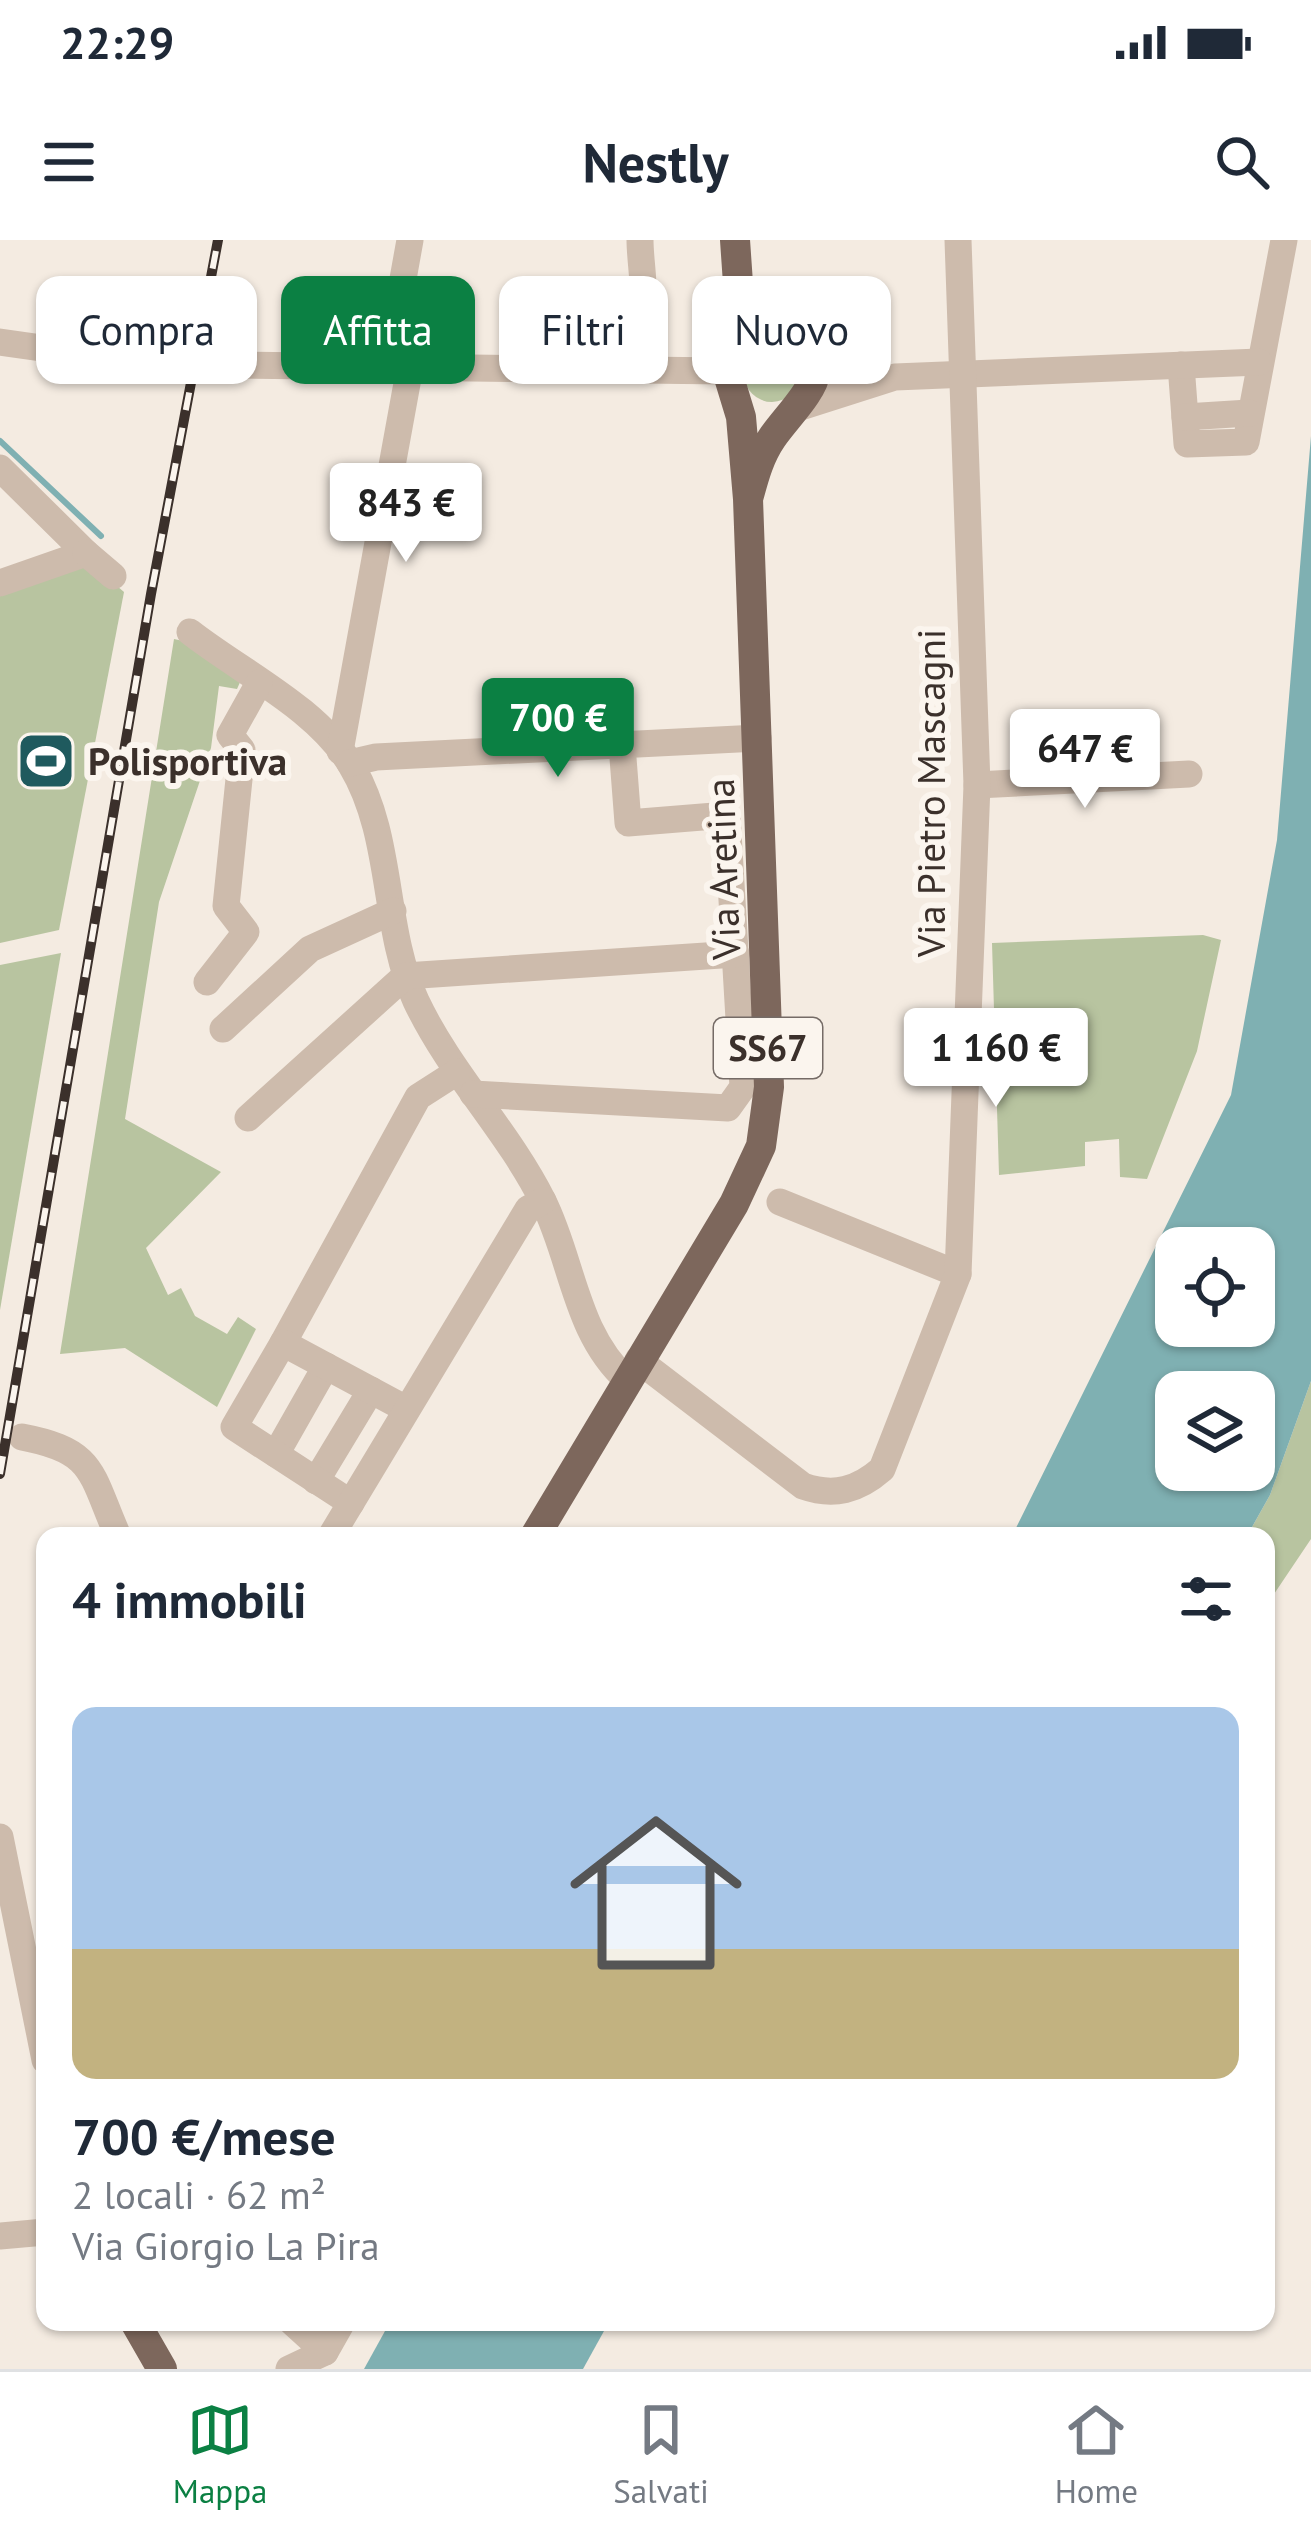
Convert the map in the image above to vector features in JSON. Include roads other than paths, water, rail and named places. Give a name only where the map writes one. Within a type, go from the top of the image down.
[{"type":"main road","name":"Via Aretina","points":[[735,240],[748,276]]},
{"type":"main road","name":"Via Aretina","points":[[735,240],[738,276]]},
{"type":"main road","name":"Via Aretina","points":[[748,499],[757,465],[810,384]]},
{"type":"main road","name":"Via Aretina","points":[[540,1527],[734,1204],[761,1146],[769,1087],[758,739],[748,499],[732,386]]},
{"type":"main road","points":[[732,386],[764,417],[796,410]]},
{"type":"main road","points":[[140,2331],[162,2369]]},
{"type":"street","points":[[404,276],[410,240]]},
{"type":"street","points":[[640,240],[641,276]]},
{"type":"street","name":"Via Pietro Mascagni","points":[[345,757],[366,796],[405,976],[465,1083],[543,1201],[602,1356],[633,1370],[803,1486],[822,1493],[864,1484],[882,1469],[958,1274],[977,784],[958,240]]},
{"type":"street","points":[[1181,365],[1185,417],[1249,413],[1284,240]]},
{"type":"street","points":[[0,342],[36,347]]},
{"type":"street","points":[[891,378],[1259,362]]},
{"type":"street","points":[[668,376],[732,386]]},
{"type":"street","points":[[345,757],[407,384]]},
{"type":"street","points":[[796,410],[872,384]]},
{"type":"street","points":[[0,468],[113,576]]},
{"type":"street","points":[[0,583],[86,553]]},
{"type":"street","points":[[190,632],[259,683],[345,757],[758,739]]},
{"type":"street","points":[[207,982],[246,932],[226,906],[242,750],[230,735],[259,683]]},
{"type":"street","points":[[351,1503],[234,1426],[418,1097],[465,1083],[728,1108],[743,1087],[728,815],[628,823],[622,745]]},
{"type":"street","points":[[977,784],[1189,774]]},
{"type":"street","points":[[223,1029],[310,949],[393,910]]},
{"type":"street","points":[[248,1118],[405,976],[736,954]]},
{"type":"street","points":[[336,1527],[528,1209],[543,1201]]},
{"type":"street","points":[[780,1202],[958,1274]]},
{"type":"street","points":[[284,1343],[406,1409]]},
{"type":"street","points":[[276,1454],[326,1366]]},
{"type":"street","points":[[316,1481],[370,1390]]},
{"type":"street","points":[[22,1437],[74,1450],[88,1466],[114,1527]]},
{"type":"street","points":[[0,1837],[36,2015]]},
{"type":"street","points":[[0,2236],[36,2233]]},
{"type":"street","points":[[302,2331],[325,2352]]},
{"type":"street","points":[[289,2369],[325,2352],[336,2331]]},
{"type":"water","points":[[1311,436],[1311,1381],[1275,1481],[1275,1371],[1155,1371],[1155,1491],[1271,1491],[1252,1527],[1016,1527],[1155,1248],[1155,1347],[1275,1347],[1275,1227],[1165,1227],[1231,1095],[1277,840]]},
{"type":"water","points":[[385,2331],[604,2331],[583,2369],[364,2369]]},
{"type":"waterway","points":[[0,441],[101,536]]},
{"type":"railway","points":[[0,1474],[151,594],[218,240]]},
{"type":"place","name":"Polisportiva","points":[[46,761]]}]
